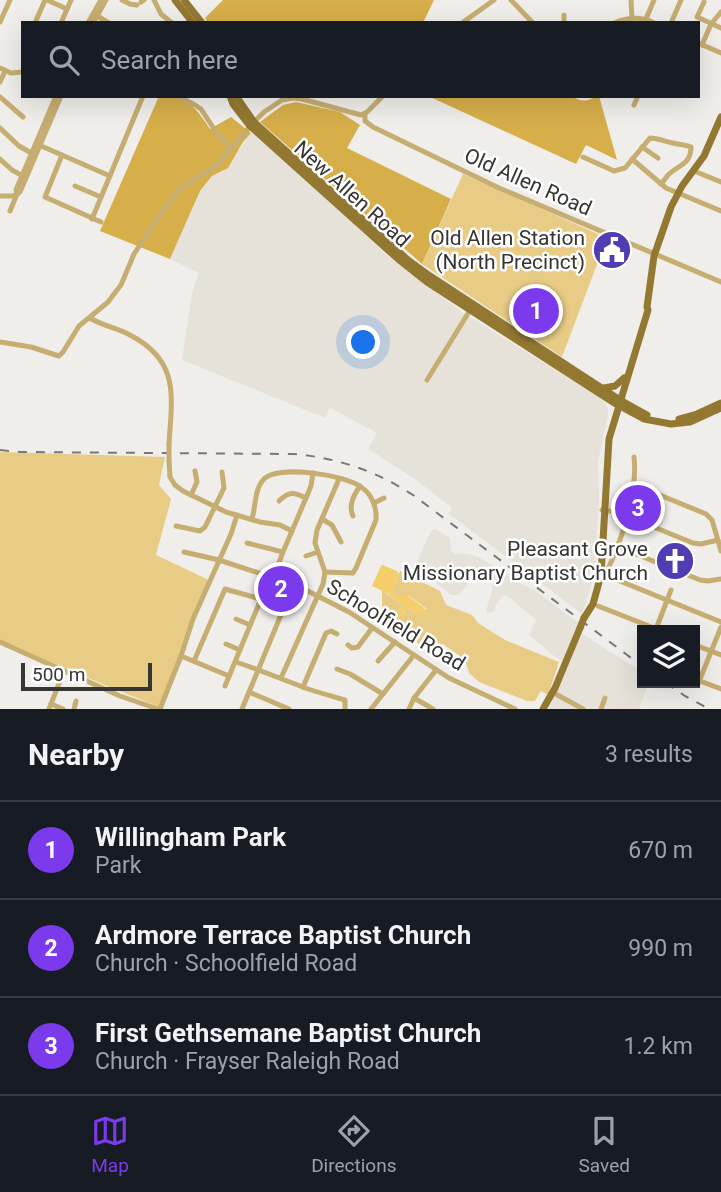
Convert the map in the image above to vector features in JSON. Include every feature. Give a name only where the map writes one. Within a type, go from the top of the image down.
[{"type":"main road","points":[[175,0],[191,21]]},
{"type":"main road","points":[[184,0],[200,21]]},
{"type":"main road","name":"New Allen Road","points":[[231,98],[252,124],[315,185],[427,282],[601,387],[637,416],[663,423],[678,423],[696,420],[721,406]]},
{"type":"main road","name":"New Allen Road","points":[[237,98],[252,124],[408,260],[472,308],[607,398],[653,417],[680,419],[721,406]]},
{"type":"main road","points":[[544,709],[584,618],[593,604],[601,574],[608,447],[624,377],[646,307],[654,254],[678,193],[704,156],[721,117]]},
{"type":"main road","points":[[315,185],[319,182],[326,186]]},
{"type":"main road","points":[[604,510],[604,447],[648,310],[646,307]]},
{"type":"main road","points":[[601,387],[615,386],[624,377]]},
{"type":"main road","points":[[624,390],[625,400],[633,408]]},
{"type":"main road","points":[[607,398],[613,413]]},
{"type":"main road","points":[[613,423],[624,415],[637,416]]},
{"type":"street","points":[[0,22],[10,0]]},
{"type":"street","points":[[36,21],[46,0],[67,9]]},
{"type":"street","points":[[62,21],[71,0]]},
{"type":"street","points":[[91,21],[104,0]]},
{"type":"street","points":[[122,0],[140,2]]},
{"type":"street","points":[[153,0],[161,14],[170,21]]},
{"type":"street","points":[[465,21],[494,0]]},
{"type":"street","points":[[510,0],[531,21]]},
{"type":"street","points":[[631,0],[632,18]]},
{"type":"street","points":[[646,19],[654,0]]},
{"type":"street","points":[[672,21],[681,0]]},
{"type":"street","points":[[704,2],[697,17],[721,28]]},
{"type":"street","points":[[721,12],[700,44],[721,53]]},
{"type":"street","points":[[94,14],[106,21]]},
{"type":"street","points":[[564,15],[564,21]]},
{"type":"street","points":[[524,21],[527,17]]},
{"type":"street","points":[[618,21],[632,18],[650,21]]},
{"type":"street","points":[[0,82],[2,70],[21,72]]},
{"type":"street","points":[[0,97],[23,117]]},
{"type":"street","points":[[10,211],[58,98]]},
{"type":"street","points":[[92,219],[142,98]]},
{"type":"street","points":[[182,98],[201,109],[218,135],[231,147]]},
{"type":"street","points":[[0,342],[31,347],[59,356],[79,326],[121,285],[134,254],[180,188],[216,166],[264,112],[282,100],[302,99],[365,118],[381,98]]},
{"type":"street","points":[[635,105],[637,98]]},
{"type":"street","name":"Old Allen Road","points":[[365,118],[385,133],[489,184],[721,282]]},
{"type":"street","points":[[0,128],[19,146],[34,154]]},
{"type":"street","points":[[583,158],[619,171],[625,168],[650,138],[691,147],[690,156],[661,184]]},
{"type":"street","points":[[38,145],[110,176]]},
{"type":"street","points":[[642,147],[658,158]]},
{"type":"street","points":[[62,155],[45,197],[101,222]]},
{"type":"street","points":[[120,155],[128,159]]},
{"type":"street","points":[[0,159],[24,177]]},
{"type":"street","points":[[632,159],[672,191],[721,211]]},
{"type":"street","points":[[694,171],[721,182]]},
{"type":"street","points":[[75,186],[101,197]]},
{"type":"street","points":[[0,196],[17,194]]},
{"type":"street","points":[[427,380],[472,308]]},
{"type":"street","points":[[90,318],[129,334],[162,360],[172,394],[169,444],[169,471],[172,482],[191,495],[237,515],[280,525],[292,531]]},
{"type":"street","points":[[634,457],[633,484],[626,515],[617,546],[601,574],[721,622]]},
{"type":"street","points":[[191,495],[197,482],[195,471]]},
{"type":"street","points":[[176,526],[200,531],[205,527],[224,488],[222,472]]},
{"type":"street","points":[[257,472],[264,479]]},
{"type":"street","points":[[252,519],[256,493],[264,479],[280,472],[313,473],[360,486],[374,503],[376,520],[352,573],[326,572]]},
{"type":"street","points":[[225,686],[261,599],[274,576],[311,486],[313,473]]},
{"type":"street","points":[[281,678],[323,584],[326,572],[318,552],[316,536],[339,479]]},
{"type":"street","points":[[633,484],[710,517],[721,551]]},
{"type":"street","points":[[354,516],[351,504],[360,486]]},
{"type":"street","points":[[279,501],[291,493],[306,498]]},
{"type":"street","points":[[374,503],[384,498]]},
{"type":"street","points":[[604,510],[626,515],[693,543],[718,540]]},
{"type":"street","points":[[0,642],[120,696],[159,709],[237,515]]},
{"type":"street","points":[[322,519],[332,525],[341,542]]},
{"type":"street","points":[[247,543],[283,552]]},
{"type":"street","points":[[617,546],[700,580],[721,579]]},
{"type":"street","name":"Schoolfield Road","points":[[184,552],[274,576],[318,595],[349,612],[449,678],[515,709]]},
{"type":"street","points":[[306,556],[318,552]]},
{"type":"street","points":[[242,709],[296,585]]},
{"type":"street","points":[[194,661],[225,589],[261,599]]},
{"type":"street","points":[[659,625],[671,590]]},
{"type":"street","points":[[598,606],[645,625]]},
{"type":"street","points":[[236,619],[250,625]]},
{"type":"street","points":[[721,627],[699,683],[721,689]]},
{"type":"street","points":[[348,645],[352,648],[358,647],[372,628]]},
{"type":"street","points":[[303,687],[328,631],[337,634]]},
{"type":"street","points":[[378,661],[395,642]]},
{"type":"street","points":[[226,644],[240,650]]},
{"type":"street","points":[[700,647],[721,655]]},
{"type":"street","points":[[371,709],[414,655]]},
{"type":"street","points":[[181,656],[229,676]]},
{"type":"street","points":[[236,662],[345,700],[345,709]]},
{"type":"street","points":[[337,669],[383,694]]},
{"type":"street","points":[[409,709],[414,698],[436,670]]},
{"type":"street","points":[[63,709],[50,707],[64,671]]},
{"type":"street","points":[[249,692],[289,709]]},
{"type":"street","points":[[552,692],[583,709]]},
{"type":"street","points":[[414,698],[433,709]]},
{"type":"street","points":[[601,709],[605,698]]},
{"type":"street","points":[[75,709],[76,701]]},
{"type":"shaded area","points":[[223,0],[434,0],[424,21],[207,21],[205,18]]},
{"type":"shaded area","points":[[158,98],[183,100],[200,114],[210,129],[231,117],[251,133],[228,168],[212,176],[200,191],[170,259],[100,231]]},
{"type":"shaded area","points":[[432,98],[576,98],[586,101],[600,98],[617,160],[586,145],[576,164]]},
{"type":"shaded area","points":[[296,102],[340,112],[360,125],[347,148],[451,199],[422,264],[260,122],[283,105]]},
{"type":"shaded area","points":[[251,133],[391,259],[465,314],[598,396],[605,403],[608,416],[598,461],[595,569],[582,614],[449,514],[452,508],[415,479],[368,449],[377,433],[330,408],[325,418],[182,360],[192,293],[199,273],[170,259],[200,191],[212,176],[223,172]]},
{"type":"shaded area","points":[[463,174],[607,238],[562,357],[422,264]]},
{"type":"shaded area","points":[[0,452],[165,457],[159,485],[171,499],[156,555],[209,580],[159,707],[0,640]]},
{"type":"shaded area","points":[[435,529],[450,538],[451,551],[455,554],[481,558],[534,590],[579,623],[563,661],[529,635],[536,620],[510,598],[504,595],[493,612],[486,611],[493,582],[471,575],[466,587],[458,595],[451,595],[414,568],[431,531]]},
{"type":"shaded area","points":[[383,565],[399,574],[392,592],[398,597],[408,596],[427,612],[417,613],[408,608],[403,612],[407,614],[400,618],[396,611],[404,606],[372,586]]},
{"type":"shaded area","points":[[400,571],[440,591],[446,605],[472,615],[478,623],[505,640],[559,662],[548,695],[541,691],[535,701],[527,701],[479,682],[469,673],[465,660],[443,644],[420,644],[404,635],[382,613],[382,590],[404,606],[396,611],[406,613],[403,611],[408,608],[417,613],[427,609],[409,596],[397,597],[392,592]]},
{"type":"shaded area","points":[[581,633],[637,669],[637,688],[646,688],[639,709],[548,709]]},
{"type":"railway","points":[[0,450],[294,454],[356,467],[413,495],[637,662]]},
{"type":"railway","points":[[673,688],[709,709]]},
{"type":"place","name":"Old Allen Station (North Precinct)","points":[[612,250]]},
{"type":"place","name":"Willingham Park","points":[[536,311]]},
{"type":"place","name":"First Gethsemane Baptist Church","points":[[638,508]]},
{"type":"place","name":"Pleasant Grove Missionary Baptist Church","points":[[675,561]]},
{"type":"place","name":"Ardmore Terrace Baptist Church","points":[[281,589]]}]
